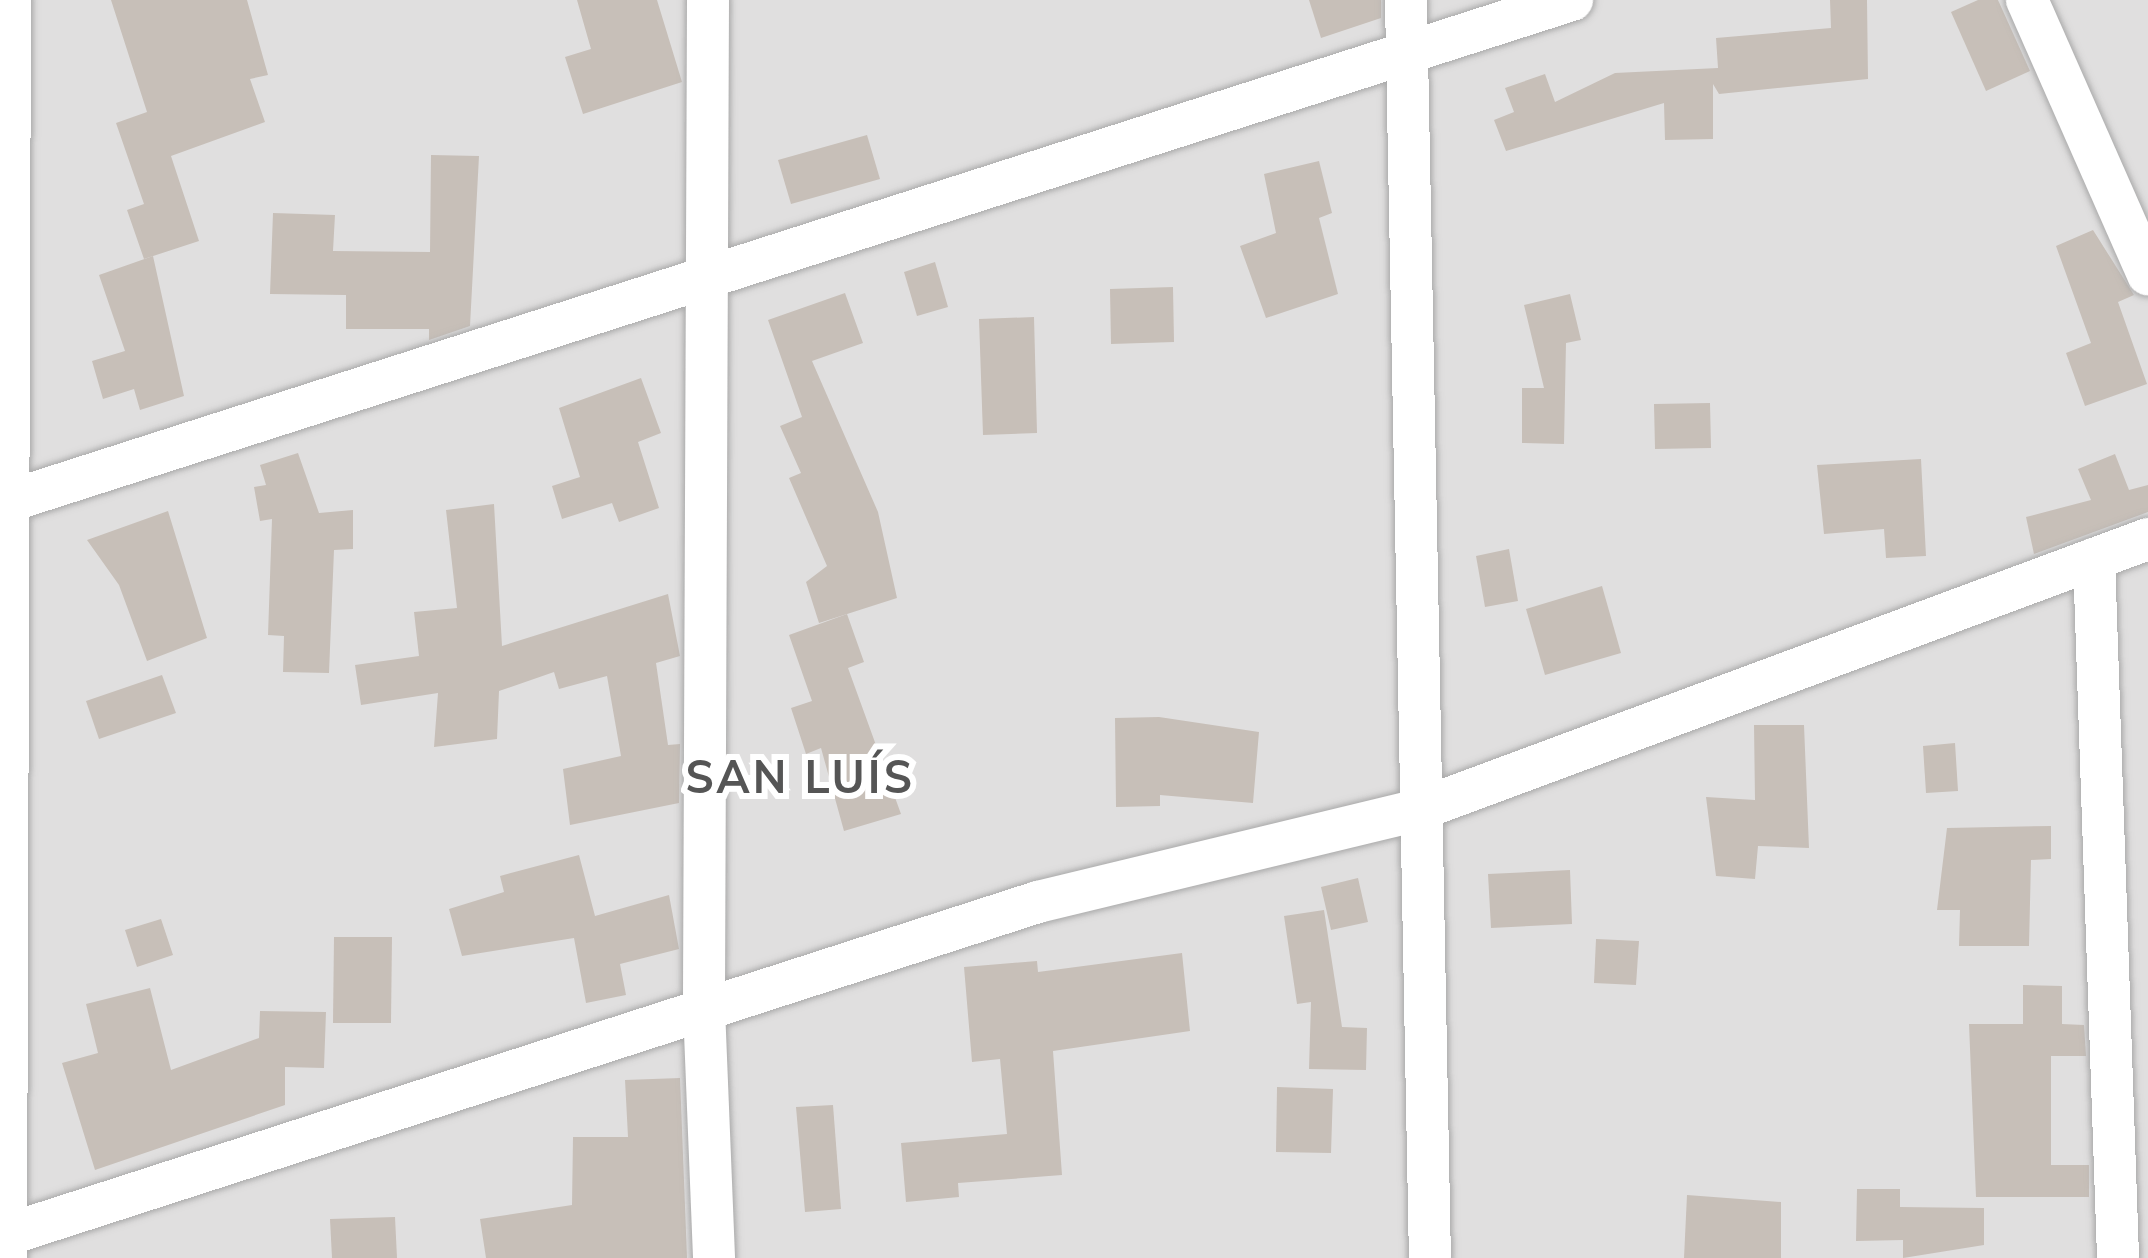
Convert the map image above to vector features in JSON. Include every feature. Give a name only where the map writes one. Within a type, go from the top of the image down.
[{"type":"street","points":[[10,0],[4,1244],[704,1008],[1039,902],[1415,811],[2148,538]]},
{"type":"street","points":[[707,0],[704,1008],[714,1258]]},
{"type":"street","points":[[1406,0],[1415,811],[1430,1258]]},
{"type":"street","points":[[6,502],[1572,0]]},
{"type":"street","points":[[2027,0],[2148,274]]},
{"type":"street","points":[[2094,559],[2118,1258]]},
{"type":"shaded area","points":[[0,0],[2148,0],[2148,1258],[0,1258]]},
{"type":"building","points":[[111,0],[247,0],[268,75],[250,79],[265,122],[171,156],[199,241],[144,259],[127,210],[144,204],[116,123],[147,112]]},
{"type":"building","points":[[577,0],[657,0],[682,82],[583,114],[565,57],[591,49]]},
{"type":"building","points":[[1309,0],[1381,0],[1381,18],[1321,38]]},
{"type":"building","points":[[1830,0],[1867,0],[1868,79],[1719,94],[1713,84],[1713,139],[1665,140],[1664,103],[1506,151],[1494,120],[1514,112],[1505,88],[1545,74],[1555,102],[1615,73],[1718,68],[1716,38],[1831,28]]},
{"type":"building","points":[[1978,0],[1998,0],[2030,71],[1986,91],[1951,12]]},
{"type":"building","points":[[867,135],[880,179],[791,204],[778,160]]},
{"type":"building","points":[[431,155],[479,156],[470,326],[429,340],[429,329],[346,329],[346,295],[270,294],[273,213],[335,215],[333,251],[430,252]]},
{"type":"building","points":[[1319,161],[1332,213],[1319,218],[1338,294],[1266,318],[1240,246],[1276,233],[1264,174]]},
{"type":"building","points":[[2093,230],[2134,295],[2118,302],[2147,384],[2085,406],[2066,353],[2091,343],[2056,246]]},
{"type":"building","points":[[153,256],[184,396],[140,410],[134,389],[103,399],[92,361],[125,351],[99,275]]},
{"type":"building","points":[[935,262],[948,307],[917,316],[904,272]]},
{"type":"building","points":[[1173,287],[1174,342],[1111,344],[1110,289]]},
{"type":"building","points":[[845,293],[863,343],[812,361],[878,512],[897,598],[819,623],[806,582],[827,566],[789,478],[801,473],[780,426],[802,417],[768,320]]},
{"type":"building","points":[[1570,294],[1581,340],[1566,343],[1564,444],[1522,443],[1522,388],[1544,388],[1524,305]]},
{"type":"building","points":[[1034,317],[1037,433],[983,435],[979,319]]},
{"type":"building","points":[[641,378],[661,433],[638,442],[659,508],[619,522],[612,503],[562,519],[552,486],[580,477],[559,408]]},
{"type":"building","points":[[1710,403],[1711,448],[1655,449],[1654,404]]},
{"type":"building","points":[[298,453],[319,513],[353,510],[353,549],[334,550],[329,673],[283,672],[284,636],[268,635],[272,519],[260,521],[254,487],[266,485],[260,465]]},
{"type":"building","points":[[2115,454],[2129,490],[2148,485],[2148,512],[2034,554],[2026,517],[2091,500],[2078,469]]},
{"type":"building","points":[[1921,459],[1926,556],[1886,558],[1884,529],[1824,534],[1817,465]]},
{"type":"building","points":[[494,504],[502,646],[668,594],[680,656],[656,663],[668,745],[680,744],[679,803],[570,825],[563,769],[621,756],[607,676],[559,689],[554,672],[499,691],[497,739],[434,747],[438,693],[361,705],[355,665],[419,656],[414,612],[457,608],[446,510]]},
{"type":"building","points":[[168,511],[207,638],[147,661],[119,585],[87,540]]},
{"type":"building","points":[[1509,549],[1518,601],[1485,607],[1476,556]]},
{"type":"building","points":[[1602,586],[1621,653],[1545,675],[1526,609]]},
{"type":"building","points":[[847,614],[864,662],[848,668],[901,814],[844,831],[821,748],[806,754],[791,708],[812,701],[789,635]]},
{"type":"building","points":[[162,675],[176,713],[99,739],[86,701]]},
{"type":"building","points":[[1159,717],[1259,732],[1253,803],[1160,795],[1160,806],[1116,807],[1115,718]]},
{"type":"building","points":[[1754,725],[1804,725],[1809,848],[1758,846],[1755,879],[1716,876],[1706,797],[1755,800]]},
{"type":"building","points":[[1955,743],[1958,791],[1926,793],[1923,746]]},
{"type":"building","points":[[2051,826],[2051,859],[2031,860],[2029,946],[1959,946],[1960,910],[1937,910],[1947,828]]},
{"type":"building","points":[[579,855],[595,916],[669,895],[679,949],[620,964],[626,995],[586,1003],[574,938],[462,956],[449,909],[504,892],[500,876]]},
{"type":"building","points":[[1570,870],[1572,924],[1491,928],[1488,874]]},
{"type":"building","points":[[1358,878],[1368,922],[1331,930],[1321,887]]},
{"type":"building","points":[[1324,910],[1342,1027],[1367,1028],[1366,1070],[1309,1069],[1311,1002],[1297,1004],[1284,916]]},
{"type":"building","points":[[161,919],[173,955],[137,967],[125,930]]},
{"type":"building","points":[[334,937],[392,937],[391,1023],[333,1023]]},
{"type":"building","points":[[1596,939],[1639,941],[1636,985],[1594,983]]},
{"type":"building","points":[[1182,953],[1190,1031],[1053,1051],[1062,1175],[958,1183],[959,1197],[906,1202],[901,1143],[1007,1134],[1000,1059],[972,1062],[964,967],[1037,961],[1038,972]]},
{"type":"building","points":[[2023,985],[2062,986],[2062,1024],[2084,1025],[2086,1056],[2051,1056],[2051,1165],[2089,1165],[2089,1197],[1976,1197],[1969,1024],[2023,1024]]},
{"type":"building","points":[[150,988],[171,1070],[259,1038],[260,1011],[326,1012],[324,1068],[285,1067],[285,1105],[95,1170],[62,1063],[98,1053],[86,1004]]},
{"type":"building","points":[[680,1078],[687,1258],[486,1258],[480,1219],[572,1205],[573,1137],[628,1137],[625,1080]]},
{"type":"building","points":[[1277,1087],[1333,1089],[1331,1153],[1276,1152]]},
{"type":"building","points":[[833,1105],[841,1209],[805,1212],[796,1107]]},
{"type":"building","points":[[1857,1189],[1900,1189],[1900,1207],[1984,1208],[1984,1245],[1903,1258],[1903,1240],[1856,1241]]},
{"type":"building","points":[[1687,1195],[1781,1202],[1781,1258],[1684,1258]]},
{"type":"building","points":[[395,1217],[397,1258],[332,1258],[330,1219]]},
{"type":"district","name":"SAN LUÍS","points":[[800,779]]}]
